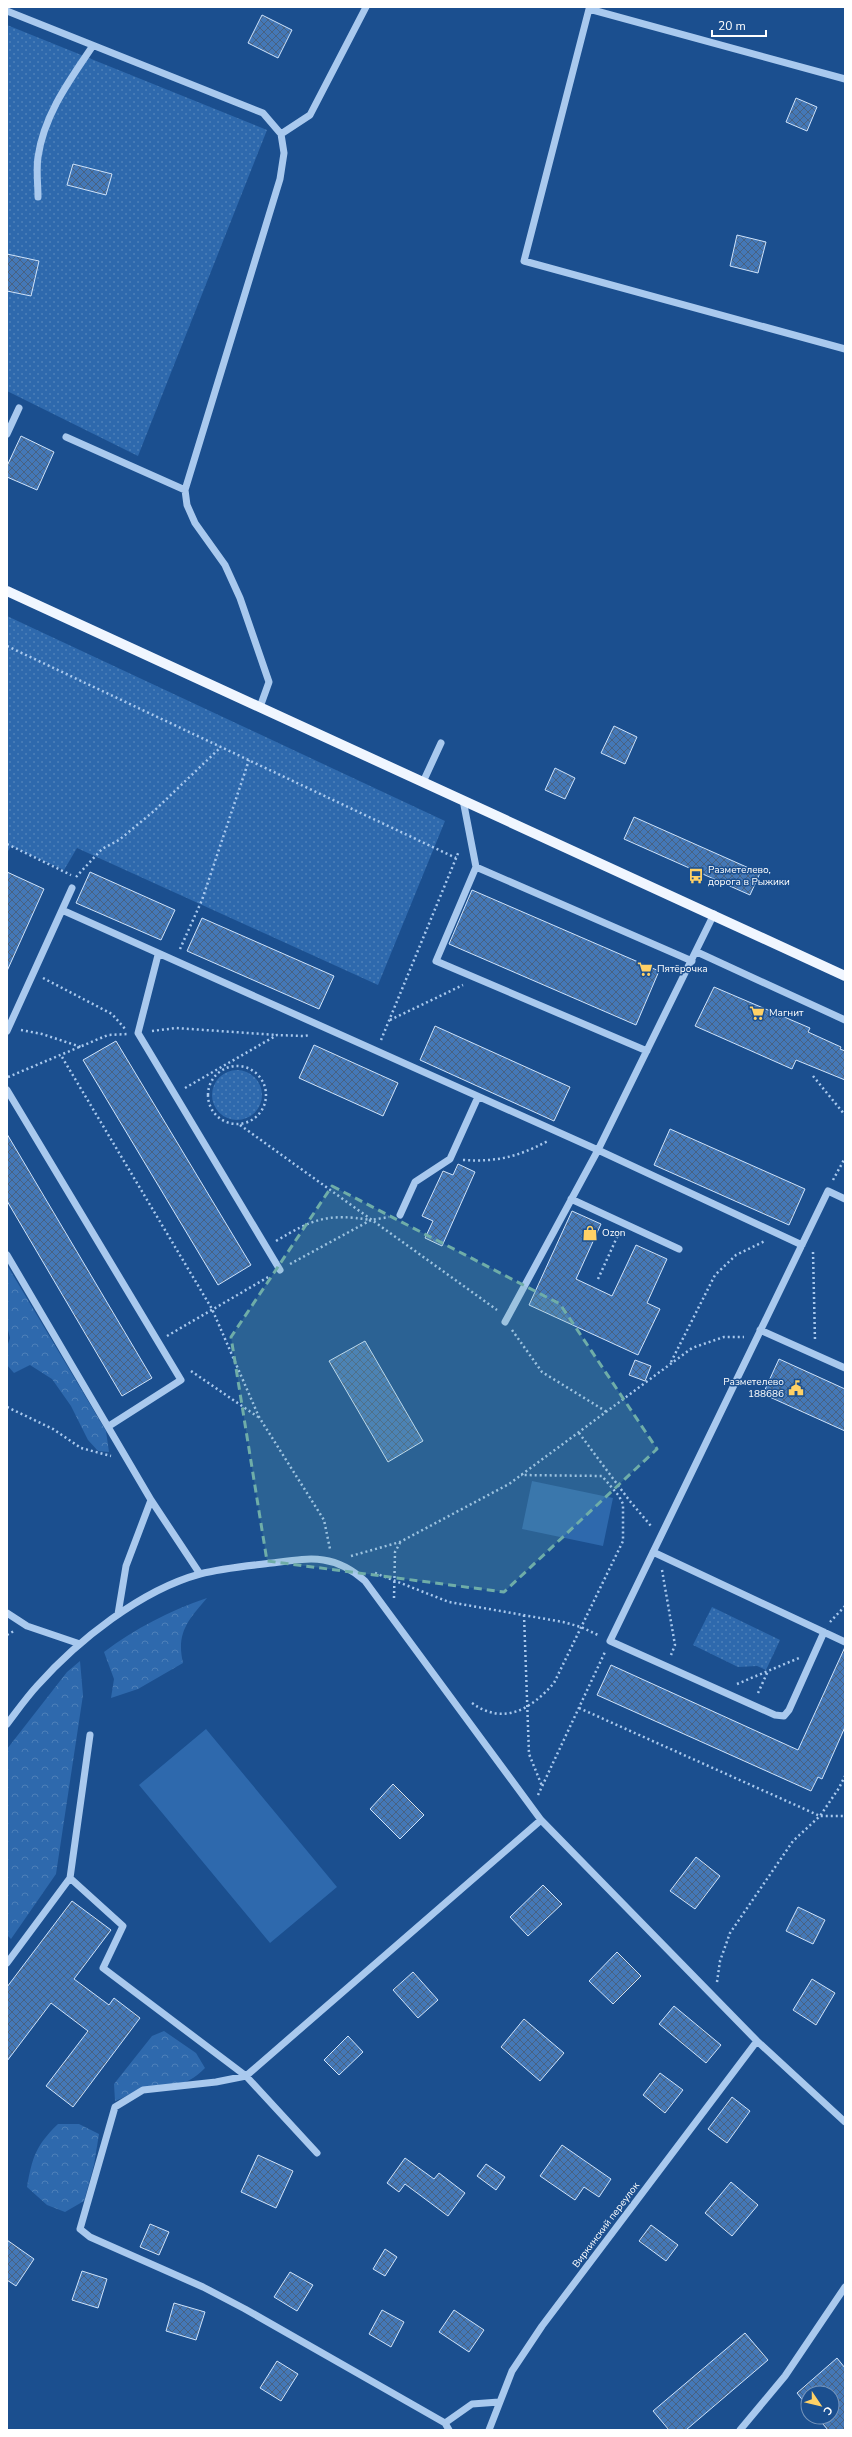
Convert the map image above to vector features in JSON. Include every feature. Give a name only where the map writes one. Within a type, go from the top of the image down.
[{"type":"main road","points":[[7,591],[714,914],[845,976]]},
{"type":"street","points":[[281,134],[310,115],[366,7]]},
{"type":"street","points":[[845,79],[589,9],[524,261],[845,349]]},
{"type":"street","points":[[7,11],[263,113],[281,134],[284,153],[280,179],[185,490],[187,505],[195,523],[224,565],[240,598],[269,682],[260,707]]},
{"type":"street","points":[[38,197],[38,157],[49,117],[66,85],[92,46]]},
{"type":"street","points":[[7,434],[19,408]]},
{"type":"street","points":[[66,437],[185,490]]},
{"type":"street","points":[[423,782],[441,743]]},
{"type":"street","points":[[463,800],[476,866],[436,960],[647,1051]]},
{"type":"street","points":[[476,866],[692,961]]},
{"type":"street","points":[[8,1029],[72,888]]},
{"type":"street","points":[[62,910],[158,955],[598,1150],[802,1245]]},
{"type":"street","points":[[505,1322],[598,1150],[714,914]]},
{"type":"street","points":[[696,952],[845,1020]]},
{"type":"street","points":[[158,955],[138,1033],[280,1270]]},
{"type":"street","points":[[7,1090],[181,1380],[109,1426]]},
{"type":"street","points":[[400,1214],[415,1182],[450,1159],[478,1097]]},
{"type":"street","points":[[824,1632],[789,1710],[784,1716],[775,1715],[610,1641],[828,1191],[845,1199]]},
{"type":"street","points":[[571,1199],[679,1249]]},
{"type":"street","points":[[7,1255],[152,1500],[200,1574]]},
{"type":"street","points":[[760,1330],[845,1368]]},
{"type":"street","points":[[118,1614],[126,1566],[152,1500]]},
{"type":"street","points":[[653,1552],[845,1642]]},
{"type":"street","points":[[7,1724],[37,1686],[80,1644],[118,1614],[167,1586],[200,1574],[315,1558],[332,1561],[351,1568],[365,1581],[541,1820],[757,2041],[845,2122]]},
{"type":"street","points":[[7,1613],[27,1626],[80,1644]]},
{"type":"street","points":[[7,1964],[70,1878],[90,1735]]},
{"type":"street","points":[[449,2430],[445,2423],[245,2309],[203,2287],[90,2237],[80,2229],[115,2107],[143,2090],[216,2082],[246,2076],[541,1820]]},
{"type":"street","points":[[70,1878],[123,1926],[103,1968],[246,2076],[317,2153]]},
{"type":"street","name":"Виркинский переулок","points":[[489,2430],[512,2371],[542,2326],[757,2041]]},
{"type":"street","points":[[740,2430],[785,2376],[845,2286]]},
{"type":"street","points":[[445,2423],[472,2404],[499,2402]]},
{"type":"path","points":[[7,646],[456,858],[377,1052]]},
{"type":"path","points":[[72,888],[76,877],[102,849],[119,840],[154,811],[221,747]]},
{"type":"path","points":[[174,962],[202,900],[249,760]]},
{"type":"path","points":[[7,844],[76,877]]},
{"type":"path","points":[[33,974],[112,1014],[128,1034]]},
{"type":"path","points":[[390,1020],[478,978]]},
{"type":"path","points":[[8,1029],[42,1034],[81,1047]]},
{"type":"path","points":[[175,1094],[223,1068],[277,1035],[304,1036],[325,1029]]},
{"type":"path","points":[[62,1057],[212,1309],[259,1417],[324,1520],[332,1561],[400,1542],[521,1475],[579,1434],[692,1348],[724,1337],[757,1337]]},
{"type":"path","points":[[240,1125],[259,1116],[267,1097],[265,1086],[261,1077],[248,1068],[233,1066],[223,1068],[210,1084],[207,1094],[213,1113],[221,1120],[230,1124],[240,1125],[371,1220],[494,1306],[542,1372],[607,1412]]},
{"type":"path","points":[[813,1076],[845,1115]]},
{"type":"path","points":[[450,1159],[491,1162],[528,1151],[561,1134]]},
{"type":"path","points":[[828,1191],[845,1158]]},
{"type":"path","points":[[266,1247],[306,1223],[330,1216],[371,1220]]},
{"type":"path","points":[[598,1279],[624,1224]]},
{"type":"path","points":[[671,1364],[715,1275],[736,1255],[778,1234]]},
{"type":"path","points":[[806,1236],[812,1242],[816,1338],[812,1354]]},
{"type":"path","points":[[175,1370],[187,1368],[259,1417]]},
{"type":"path","points":[[7,1407],[53,1429],[81,1448],[98,1454],[128,1458]]},
{"type":"path","points":[[579,1434],[660,1536]]},
{"type":"path","points":[[468,1700],[479,1708],[499,1715],[512,1714],[528,1706],[554,1683],[623,1541],[623,1504],[613,1488],[602,1476],[521,1475]]},
{"type":"path","points":[[613,1488],[618,1485]]},
{"type":"path","points":[[396,1602],[394,1580],[395,1552],[400,1542]]},
{"type":"path","points":[[653,1552],[663,1572],[675,1645],[666,1666]]},
{"type":"path","points":[[351,1568],[364,1568],[449,1602],[581,1627],[596,1634]]},
{"type":"path","points":[[824,1632],[828,1625],[845,1606]]},
{"type":"path","points":[[524,1615],[529,1754],[542,1787]]},
{"type":"path","points":[[532,1808],[610,1641]]},
{"type":"path","points":[[732,1696],[738,1683],[816,1651]]},
{"type":"path","points":[[753,1705],[768,1670]]},
{"type":"path","points":[[579,1708],[820,1816],[845,1816]]},
{"type":"path","points":[[715,1997],[720,1961],[730,1933],[793,1841],[820,1816],[839,1788],[845,1776]]},
{"type":"highlighted area","points":[[332,1186],[560,1304],[657,1449],[504,1592],[267,1561],[231,1337]]},
{"type":"green space","points":[[7,25],[267,130],[138,456],[7,391]]},
{"type":"green space","points":[[7,616],[445,821],[378,985],[77,848],[64,870],[11,846],[7,853]]},
{"type":"green space","points":[[232,1070],[242,1070],[255,1077],[262,1090],[262,1100],[255,1113],[242,1120],[232,1120],[223,1116],[216,1109],[212,1100],[212,1090],[216,1081],[223,1074]]},
{"type":"green space","points":[[7,1265],[106,1431],[109,1452],[98,1451],[88,1440],[71,1406],[52,1379],[30,1365],[14,1373],[7,1365],[7,1347],[10,1338],[7,1326]]},
{"type":"green space","points":[[532,1481],[613,1498],[603,1546],[522,1529]]},
{"type":"green space","points":[[207,1598],[194,1613],[185,1628],[181,1643],[183,1663],[138,1689],[111,1698],[114,1679],[104,1652],[128,1635],[153,1621]]},
{"type":"green space","points":[[712,1607],[780,1640],[766,1670],[757,1666],[738,1667],[693,1645]]},
{"type":"green space","points":[[80,1661],[83,1695],[56,1874],[11,1939],[7,1935],[7,1749],[67,1672]]},
{"type":"green space","points":[[206,1729],[337,1887],[270,1943],[139,1785]]},
{"type":"green space","points":[[164,2031],[196,2053],[205,2068],[190,2080],[174,2086],[139,2091],[115,2101],[114,2084],[152,2036]]},
{"type":"green space","points":[[58,2124],[79,2124],[99,2134],[94,2165],[84,2201],[65,2212],[47,2205],[27,2187],[36,2152]]},
{"type":"building","points":[[262,15],[292,30],[278,58],[248,43]]},
{"type":"building","points":[[796,98],[817,107],[807,131],[786,122]]},
{"type":"building","points":[[73,164],[112,174],[106,195],[67,185]]},
{"type":"building","points":[[737,235],[766,242],[758,273],[730,266]]},
{"type":"building","points":[[7,254],[39,261],[31,296],[7,291]]},
{"type":"building","points":[[21,436],[54,452],[37,490],[7,477],[7,466]]},
{"type":"building","points":[[614,726],[637,737],[625,764],[601,753]]},
{"type":"building","points":[[555,768],[575,778],[565,799],[545,790]]},
{"type":"building","points":[[634,817],[760,873],[750,895],[624,839]]},
{"type":"building","points":[[7,872],[44,889],[7,971]]},
{"type":"building","points":[[90,872],[175,910],[161,940],[76,903]]},
{"type":"building","points":[[472,890],[659,971],[636,1025],[449,944]]},
{"type":"building","points":[[202,918],[334,976],[319,1009],[187,951]]},
{"type":"building","points":[[714,987],[810,1028],[808,1032],[841,1047],[840,1049],[845,1051],[845,1080],[796,1060],[792,1069],[695,1026]]},
{"type":"building","points":[[435,1026],[570,1087],[554,1121],[420,1060]]},
{"type":"building","points":[[116,1041],[251,1265],[218,1285],[83,1060]]},
{"type":"building","points":[[314,1045],[398,1083],[383,1116],[299,1078]]},
{"type":"building","points":[[670,1129],[805,1189],[789,1225],[654,1165]]},
{"type":"building","points":[[7,1134],[152,1378],[122,1396],[7,1201]]},
{"type":"building","points":[[458,1164],[475,1172],[442,1246],[425,1238],[433,1221],[422,1216],[443,1171],[453,1175]]},
{"type":"building","points":[[572,1211],[601,1224],[576,1279],[612,1296],[636,1245],[667,1259],[647,1303],[660,1309],[638,1355],[529,1305]]},
{"type":"building","points":[[365,1341],[423,1441],[388,1462],[329,1361]]},
{"type":"building","points":[[779,1359],[845,1389],[845,1431],[763,1394]]},
{"type":"building","points":[[635,1360],[651,1366],[645,1381],[629,1375]]},
{"type":"building","points":[[845,1647],[845,1727],[822,1779],[818,1777],[811,1791],[597,1695],[611,1665],[798,1750]]},
{"type":"building","points":[[393,1784],[424,1815],[400,1839],[370,1809]]},
{"type":"building","points":[[696,1857],[720,1876],[695,1909],[670,1891]]},
{"type":"building","points":[[543,1885],[562,1904],[528,1936],[510,1917]]},
{"type":"building","points":[[72,1901],[111,1930],[74,1979],[109,2005],[114,1998],[140,2018],[73,2107],[46,2086],[88,2031],[51,2003],[7,2061],[7,1987]]},
{"type":"building","points":[[798,1907],[825,1920],[813,1944],[786,1931]]},
{"type":"building","points":[[617,1952],[641,1976],[613,2004],[589,1981]]},
{"type":"building","points":[[413,1972],[438,2000],[418,2018],[393,1990]]},
{"type":"building","points":[[812,1979],[835,1993],[816,2025],[793,2010]]},
{"type":"building","points":[[674,2006],[721,2045],[706,2063],[659,2024]]},
{"type":"building","points":[[524,2019],[564,2053],[540,2081],[501,2047]]},
{"type":"building","points":[[348,2036],[363,2052],[339,2075],[324,2060]]},
{"type":"building","points":[[660,2073],[683,2090],[665,2113],[643,2095]]},
{"type":"building","points":[[732,2097],[750,2111],[727,2143],[708,2129]]},
{"type":"building","points":[[562,2145],[611,2179],[599,2197],[584,2187],[575,2200],[540,2176]]},
{"type":"building","points":[[258,2155],[293,2171],[276,2208],[241,2192]]},
{"type":"building","points":[[405,2158],[434,2179],[439,2173],[465,2193],[448,2216],[405,2184],[399,2192],[387,2183]]},
{"type":"building","points":[[486,2164],[505,2177],[496,2190],[477,2176]]},
{"type":"building","points":[[731,2182],[758,2205],[732,2236],[705,2213]]},
{"type":"building","points":[[150,2224],[169,2232],[159,2255],[140,2247]]},
{"type":"building","points":[[651,2225],[678,2245],[666,2261],[639,2241]]},
{"type":"building","points":[[7,2240],[34,2259],[16,2286],[7,2280]]},
{"type":"building","points":[[385,2249],[397,2257],[385,2276],[373,2269]]},
{"type":"building","points":[[82,2271],[107,2279],[98,2308],[72,2300]]},
{"type":"building","points":[[290,2272],[313,2285],[297,2311],[274,2297]]},
{"type":"building","points":[[174,2303],[205,2312],[196,2340],[166,2331]]},
{"type":"building","points":[[382,2310],[404,2322],[391,2347],[369,2334]]},
{"type":"building","points":[[454,2310],[484,2330],[469,2352],[439,2332]]},
{"type":"building","points":[[745,2333],[768,2360],[686,2430],[669,2430],[653,2411]]},
{"type":"building","points":[[837,2358],[845,2368],[845,2430],[828,2430],[824,2425],[840,2425],[840,2385],[806,2385]]},
{"type":"building","points":[[277,2361],[298,2374],[281,2401],[260,2388]]},
{"type":"place","name":"Разметелево, дорога в Рыжики","points":[[696,876]]},
{"type":"place","name":"Пятёрочка","points":[[645,969]]},
{"type":"place","name":"Магнит","points":[[757,1013]]},
{"type":"place","name":"Ozon","points":[[590,1233]]},
{"type":"place","name":"Разметелево 188686","points":[[796,1388]]}]
